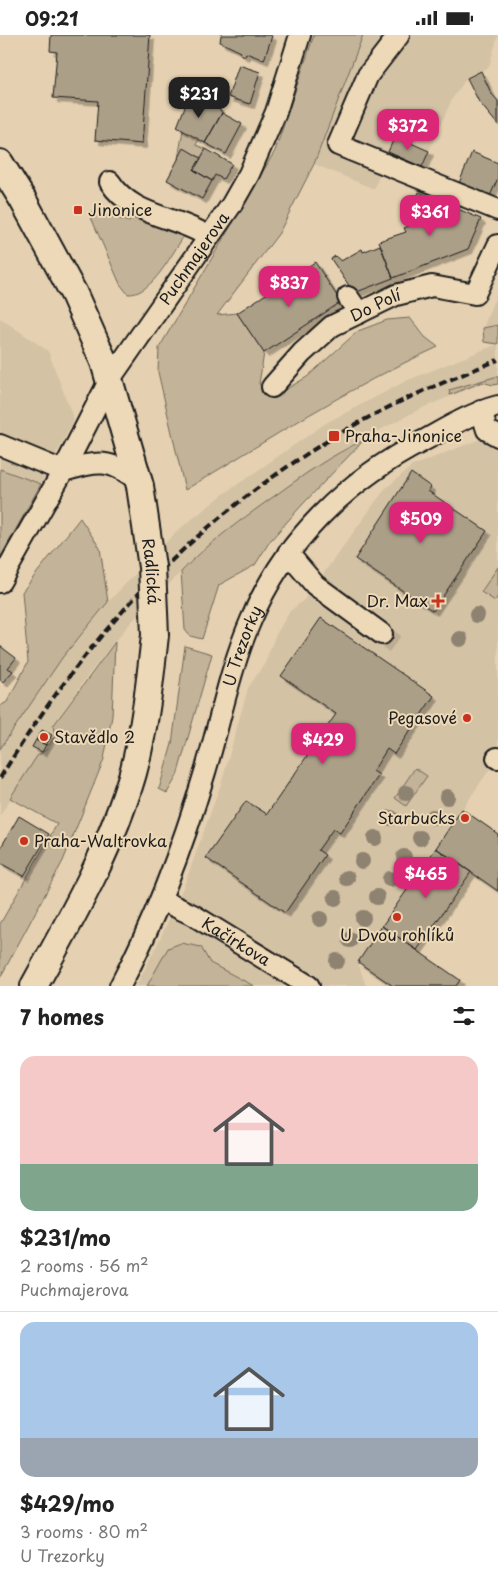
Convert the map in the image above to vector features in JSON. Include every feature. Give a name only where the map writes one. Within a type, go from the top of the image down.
[{"type":"main road","name":"Radlická","points":[[0,163],[23,199],[74,294],[110,379],[140,483],[152,567],[155,635],[142,737],[122,807],[94,876],[34,986]]},
{"type":"street","name":"Puchmajerova","points":[[0,582],[63,471],[110,379],[232,204],[263,145],[276,112],[300,35]]},
{"type":"street","points":[[399,35],[368,75],[338,145],[498,210]]},
{"type":"street","points":[[110,183],[117,193],[135,207],[194,227],[209,237]]},
{"type":"street","name":"Do Polí","points":[[272,387],[302,353],[353,305],[432,286],[475,293],[498,245]]},
{"type":"street","points":[[489,409],[487,430],[498,436]]},
{"type":"street","name":"U Trezorky","points":[[120,986],[141,946],[161,900],[194,810],[220,712],[250,621],[269,581],[288,553],[322,513],[369,474],[406,450],[489,409]]},
{"type":"street","points":[[0,445],[63,471],[96,462],[109,463],[121,467],[140,483]]},
{"type":"street","points":[[288,553],[315,585],[382,634]]},
{"type":"street","name":"Kačírkova","points":[[161,900],[193,915],[309,986]]},
{"type":"shaded area","points":[[314,35],[363,35],[314,164],[279,233],[217,315],[237,313],[264,353],[259,384],[271,398],[307,377],[358,331],[387,320],[410,318],[425,337],[438,347],[341,397],[185,490],[158,372],[159,348],[275,151]]},
{"type":"shaded area","points":[[363,35],[498,35],[489,67],[467,78],[452,99],[422,167],[388,153],[374,189],[314,164]]},
{"type":"shaded area","points":[[183,130],[199,139],[196,145],[206,149],[201,158],[184,149],[178,159]]},
{"type":"shaded area","points":[[93,211],[129,222],[136,215],[186,233],[153,280],[137,293],[128,294],[120,284],[89,213]]},
{"type":"shaded area","points":[[498,290],[498,325],[483,328]]},
{"type":"shaded area","points":[[0,318],[48,351],[74,420],[41,484],[0,469]]},
{"type":"shaded area","points":[[498,325],[498,344],[484,342],[483,328]]},
{"type":"shaded area","points":[[498,344],[498,377],[422,408],[342,450],[240,521],[198,555],[131,622],[89,674],[53,726],[55,736],[46,750],[37,756],[0,816],[0,749],[5,740],[62,658],[108,602],[177,531],[221,496],[326,423],[408,380]]},
{"type":"shaded area","points":[[498,376],[498,384],[493,385],[482,382],[450,395],[449,390]]},
{"type":"shaded area","points":[[498,432],[498,757],[358,962],[366,986],[136,986],[185,883],[222,781],[248,688],[265,663],[275,636],[290,611],[304,600],[385,489],[412,466]]},
{"type":"shaded area","points":[[364,440],[270,541],[255,565],[219,585],[202,639],[190,636],[185,630],[181,572],[191,561],[237,523],[295,481],[340,452]]},
{"type":"shaded area","points":[[0,469],[41,484],[0,558]]},
{"type":"shaded area","points":[[80,518],[100,548],[108,602],[62,658],[0,749],[0,706],[7,702],[28,662],[22,592]]},
{"type":"shaded area","points":[[498,567],[498,596],[495,601],[481,592]]},
{"type":"shaded area","points":[[115,642],[112,716],[104,759],[63,861],[0,978],[0,924],[57,824],[10,798],[37,756],[46,750],[55,736],[53,726]]},
{"type":"shaded area","points":[[185,646],[212,654],[177,776],[167,793],[159,789],[172,744]]},
{"type":"shaded area","points":[[415,768],[427,776],[406,806],[395,798]]},
{"type":"shaded area","points":[[181,943],[201,947],[210,963],[254,986],[147,986],[168,948]]},
{"type":"building","points":[[51,35],[150,35],[142,144],[95,140],[98,101],[53,98],[57,52],[50,51]]},
{"type":"building","points":[[221,35],[272,36],[264,60],[246,53],[245,56],[240,54],[241,52],[220,42]]},
{"type":"building","points":[[239,65],[260,72],[250,104],[228,97]]},
{"type":"building","points":[[481,71],[491,93],[498,101],[498,125],[479,102],[467,78]]},
{"type":"building","points":[[189,96],[218,106],[222,113],[205,143],[177,127]]},
{"type":"building","points":[[222,113],[242,124],[226,154],[205,143]]},
{"type":"building","points":[[395,136],[429,151],[422,167],[388,152]]},
{"type":"building","points":[[184,148],[201,158],[194,170],[212,181],[202,199],[167,180]]},
{"type":"building","points":[[206,149],[232,164],[223,179],[215,175],[212,181],[194,170]]},
{"type":"building","points":[[472,152],[498,163],[498,178],[490,196],[459,183]]},
{"type":"building","points":[[419,192],[481,219],[468,249],[393,278],[379,241],[406,232],[404,228],[424,220],[426,216],[411,210]]},
{"type":"building","points":[[380,245],[393,278],[354,293],[331,259],[335,256],[341,261],[362,249],[363,252]]},
{"type":"building","points":[[315,262],[341,302],[264,353],[237,313]]},
{"type":"building","points":[[411,473],[431,487],[428,491],[487,531],[433,611],[355,559]]},
{"type":"building","points":[[321,618],[434,696],[394,754],[387,749],[373,771],[379,775],[340,833],[333,829],[318,850],[325,855],[285,913],[206,858],[246,801],[267,814],[336,714],[281,676]]},
{"type":"building","points":[[0,646],[16,658],[8,668],[13,671],[3,682],[0,680]]},
{"type":"building","name":"Stavědlo 2","points":[[42,730],[52,735],[46,745],[36,740]]},
{"type":"building","points":[[36,740],[46,745],[42,752],[32,747]]},
{"type":"building","points":[[462,809],[498,834],[498,891],[436,848]]},
{"type":"building","name":"Praha-Waltrovka","points":[[19,816],[49,834],[24,876],[0,863],[0,849]]},
{"type":"building","points":[[436,848],[471,872],[417,950],[382,926]]},
{"type":"building","points":[[382,926],[460,980],[456,986],[393,986],[358,962]]},
{"type":"tunnel","points":[[382,634],[395,644]]},
{"type":"railway","points":[[0,778],[69,677],[106,630],[188,545],[233,507],[282,471],[354,425],[415,395],[498,360]]},
{"type":"place","name":"Jinonice","points":[[78,210]]},
{"type":"place","name":"Praha-Jinonice","points":[[334,436]]},
{"type":"place","name":"Dr. Max","points":[[438,601]]},
{"type":"place","name":"Pegasové","points":[[467,718]]},
{"type":"place","name":"Stavědlo 2","points":[[44,737]]},
{"type":"place","name":"Starbucks","points":[[465,818]]},
{"type":"place","name":"Praha-Waltrovka","points":[[24,841]]},
{"type":"place","name":"U Dvou rohlíků","points":[[397,917]]}]
